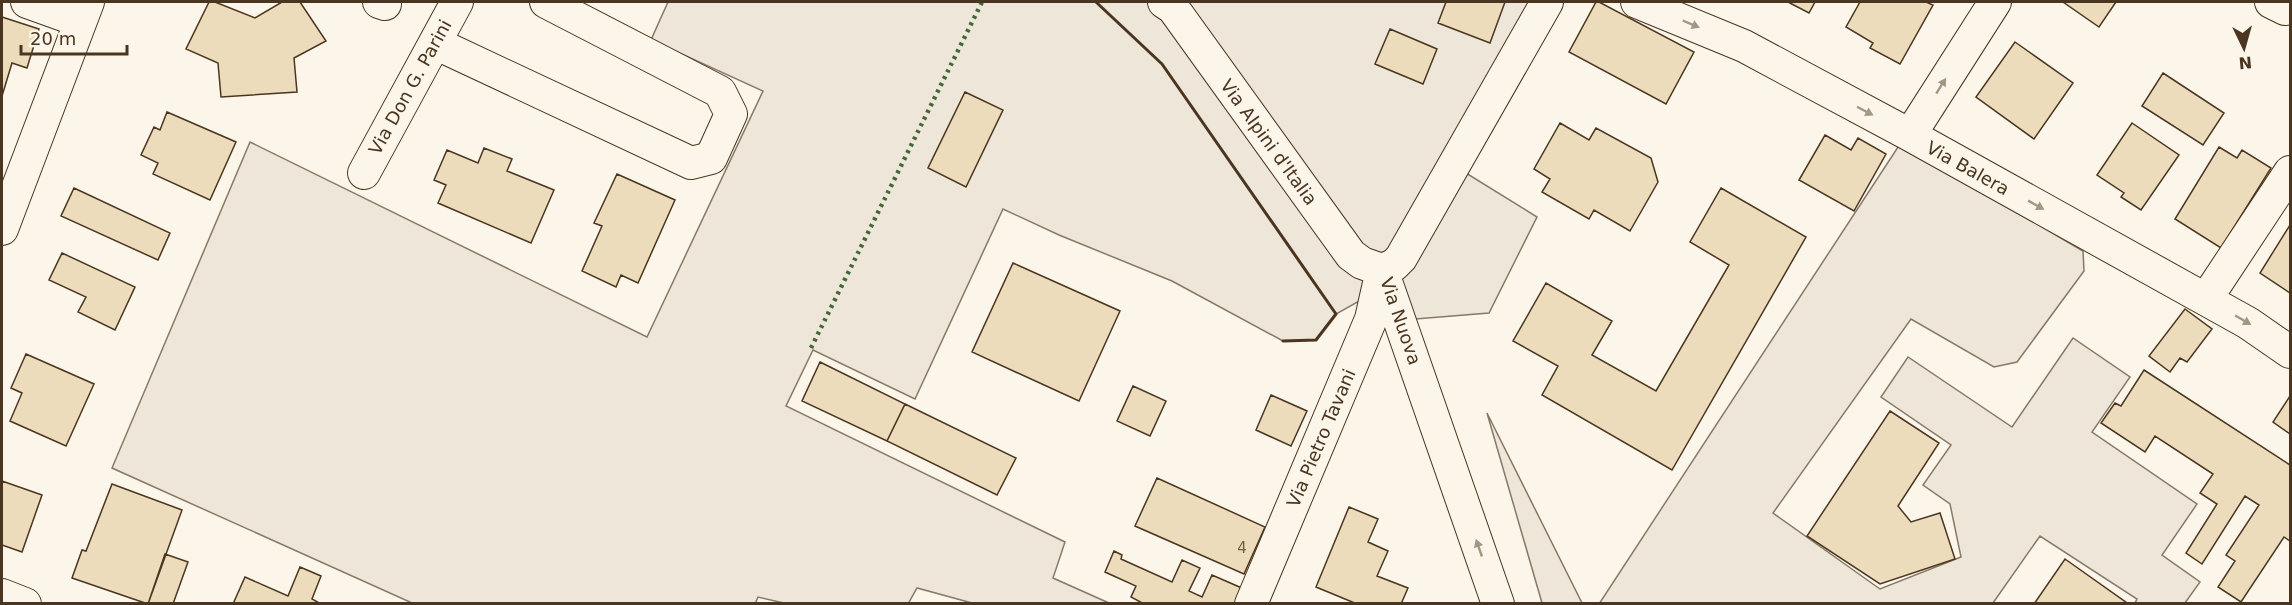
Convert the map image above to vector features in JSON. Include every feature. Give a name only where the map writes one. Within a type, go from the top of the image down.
[{"type":"street","points":[[2,228],[84,11],[27,2]]},
{"type":"street","name":"Via Don G. Parini","points":[[364,173],[457,2]]},
{"type":"street","points":[[435,43],[691,164],[711,158],[731,114],[720,92],[546,2]]},
{"type":"street","name":"Via Alpini d'Italia","points":[[1164,2],[1173,8],[1351,255],[1362,263],[1382,270]]},
{"type":"street","name":"Via Nuova","points":[[1498,603],[1382,270],[1394,265],[1401,258],[1547,2]]},
{"type":"street","name":"Via Balera","points":[[1637,2],[1744,46],[2206,299],[2248,323],[2290,352]]},
{"type":"street","points":[[1910,135],[1995,2]]},
{"type":"street","points":[[2206,299],[2290,172]]},
{"type":"street","name":"Via Pietro Tavani","points":[[1251,603],[1371,319],[1382,270]]},
{"type":"street","points":[[2,595],[25,603]]},
{"type":"shaded area","points":[[668,2],[1540,2],[1384,287],[1336,314],[1316,340],[1283,341],[1172,281],[1059,235],[1003,209],[915,399],[813,350],[786,406],[1065,542],[1053,578],[1109,603],[972,603],[917,588],[908,604],[788,604],[758,597],[755,604],[412,603],[112,468],[250,142],[647,337],[763,91],[651,40]]},
{"type":"shaded area","points":[[1900,144],[2083,251],[2084,271],[2017,362],[1994,367],[1911,319],[1773,513],[1880,589],[1961,557],[1950,504],[1923,485],[1951,445],[1881,397],[1908,357],[2012,427],[2073,338],[2130,377],[2092,432],[2197,504],[2162,555],[2200,582],[2185,603],[2135,603],[2137,599],[2040,536],[1993,603],[1599,604]]},
{"type":"shaded area","points":[[1453,165],[1537,217],[1489,313],[1403,320],[1384,287]]},
{"type":"shaded area","points":[[1487,413],[1582,603],[1542,603]]},
{"type":"building","points":[[209,2],[215,2],[255,18],[282,2],[300,2],[326,41],[294,58],[297,92],[221,97],[218,63],[186,49]]},
{"type":"building","points":[[1446,2],[1505,2],[1490,43],[1438,23]]},
{"type":"building","points":[[1596,2],[1694,52],[1666,104],[1569,52]]},
{"type":"building","points":[[1788,2],[1815,2],[1809,13]]},
{"type":"building","points":[[1860,2],[1926,2],[1933,5],[1900,64],[1870,48],[1873,43],[1846,27]]},
{"type":"building","points":[[2063,2],[2116,2],[2099,27]]},
{"type":"building","points":[[2,17],[39,29],[27,68],[12,63],[2,96]]},
{"type":"building","points":[[1390,29],[1437,49],[1423,84],[1375,64]]},
{"type":"building","points":[[2015,42],[2073,83],[2034,139],[1976,97]]},
{"type":"building","points":[[2163,73],[2224,113],[2203,145],[2142,106]]},
{"type":"building","points":[[965,92],[1003,110],[966,187],[928,168]]},
{"type":"building","points":[[167,112],[236,142],[210,200],[153,174],[158,163],[141,155],[154,127],[160,130]]},
{"type":"building","points":[[1560,123],[1589,140],[1596,128],[1651,158],[1658,182],[1630,231],[1594,210],[1589,219],[1542,192],[1550,179],[1534,169]]},
{"type":"building","points":[[2132,123],[2179,155],[2141,210],[2121,197],[2124,193],[2097,175]]},
{"type":"building","points":[[1825,135],[1851,150],[1858,138],[1886,154],[1854,211],[1799,180]]},
{"type":"building","points":[[2219,147],[2237,158],[2242,150],[2271,168],[2221,248],[2175,219]]},
{"type":"building","points":[[484,148],[512,159],[507,171],[554,190],[531,243],[438,203],[446,185],[434,180],[447,150],[478,163]]},
{"type":"building","points":[[617,174],[675,200],[638,283],[621,275],[616,287],[582,271],[602,226],[594,223]]},
{"type":"building","points":[[74,188],[170,233],[158,260],[61,216]]},
{"type":"building","points":[[1721,188],[1806,237],[1672,470],[1542,395],[1558,366],[1513,341],[1546,283],[1612,321],[1592,355],[1656,391],[1729,265],[1690,242]]},
{"type":"building","points":[[2290,225],[2290,293],[2260,273]]},
{"type":"building","points":[[62,253],[135,287],[115,330],[78,312],[86,297],[49,280]]},
{"type":"building","points":[[1013,263],[1120,311],[1079,401],[972,352]]},
{"type":"building","points":[[2185,309],[2212,329],[2187,362],[2180,358],[2170,372],[2149,356]]},
{"type":"building","points":[[26,354],[94,384],[66,446],[10,421],[22,393],[11,388]]},
{"type":"building","points":[[820,362],[905,404],[887,441],[802,401]]},
{"type":"building","points":[[2144,370],[2290,465],[2290,541],[2284,537],[2241,602],[2218,587],[2235,561],[2226,555],[2259,505],[2245,496],[2202,564],[2186,553],[2217,504],[2200,493],[2213,474],[2155,436],[2145,452],[2101,423],[2115,403],[2121,406]]},
{"type":"building","points":[[1133,386],[1166,401],[1150,436],[1117,421]]},
{"type":"building","points":[[1271,395],[1307,411],[1291,446],[1256,430]]},
{"type":"building","points":[[2290,396],[2290,434],[2273,422]]},
{"type":"building","points":[[905,404],[1016,458],[997,495],[887,441]]},
{"type":"building","points":[[1890,411],[1939,443],[1898,506],[1911,522],[1940,513],[1955,559],[1880,584],[1807,536]]},
{"type":"building","points":[[1157,478],[1265,527],[1244,574],[1135,526]]},
{"type":"building","points":[[2,481],[42,495],[22,552],[2,545]]},
{"type":"building","points":[[112,484],[182,510],[148,604],[72,578],[82,550],[86,551]]},
{"type":"building","points":[[1349,507],[1378,519],[1368,542],[1388,551],[1377,576],[1408,588],[1401,604],[1357,604],[1316,587]]},
{"type":"building","points":[[1114,551],[1122,555],[1121,559],[1172,582],[1182,560],[1200,568],[1189,591],[1202,597],[1212,575],[1244,589],[1238,604],[1144,604],[1131,597],[1136,586],[1105,572]]},
{"type":"building","points":[[165,554],[188,562],[173,604],[148,604]]},
{"type":"building","points":[[2065,559],[2127,603],[2127,604],[2034,604]]},
{"type":"building","points":[[300,567],[321,576],[312,599],[321,604],[233,604],[245,577],[288,596]]},
{"type":"hedge","points":[[811,348],[982,2]]},
{"type":"wall","points":[[1096,2],[1162,64],[1336,314],[1316,340],[1283,341]]}]
